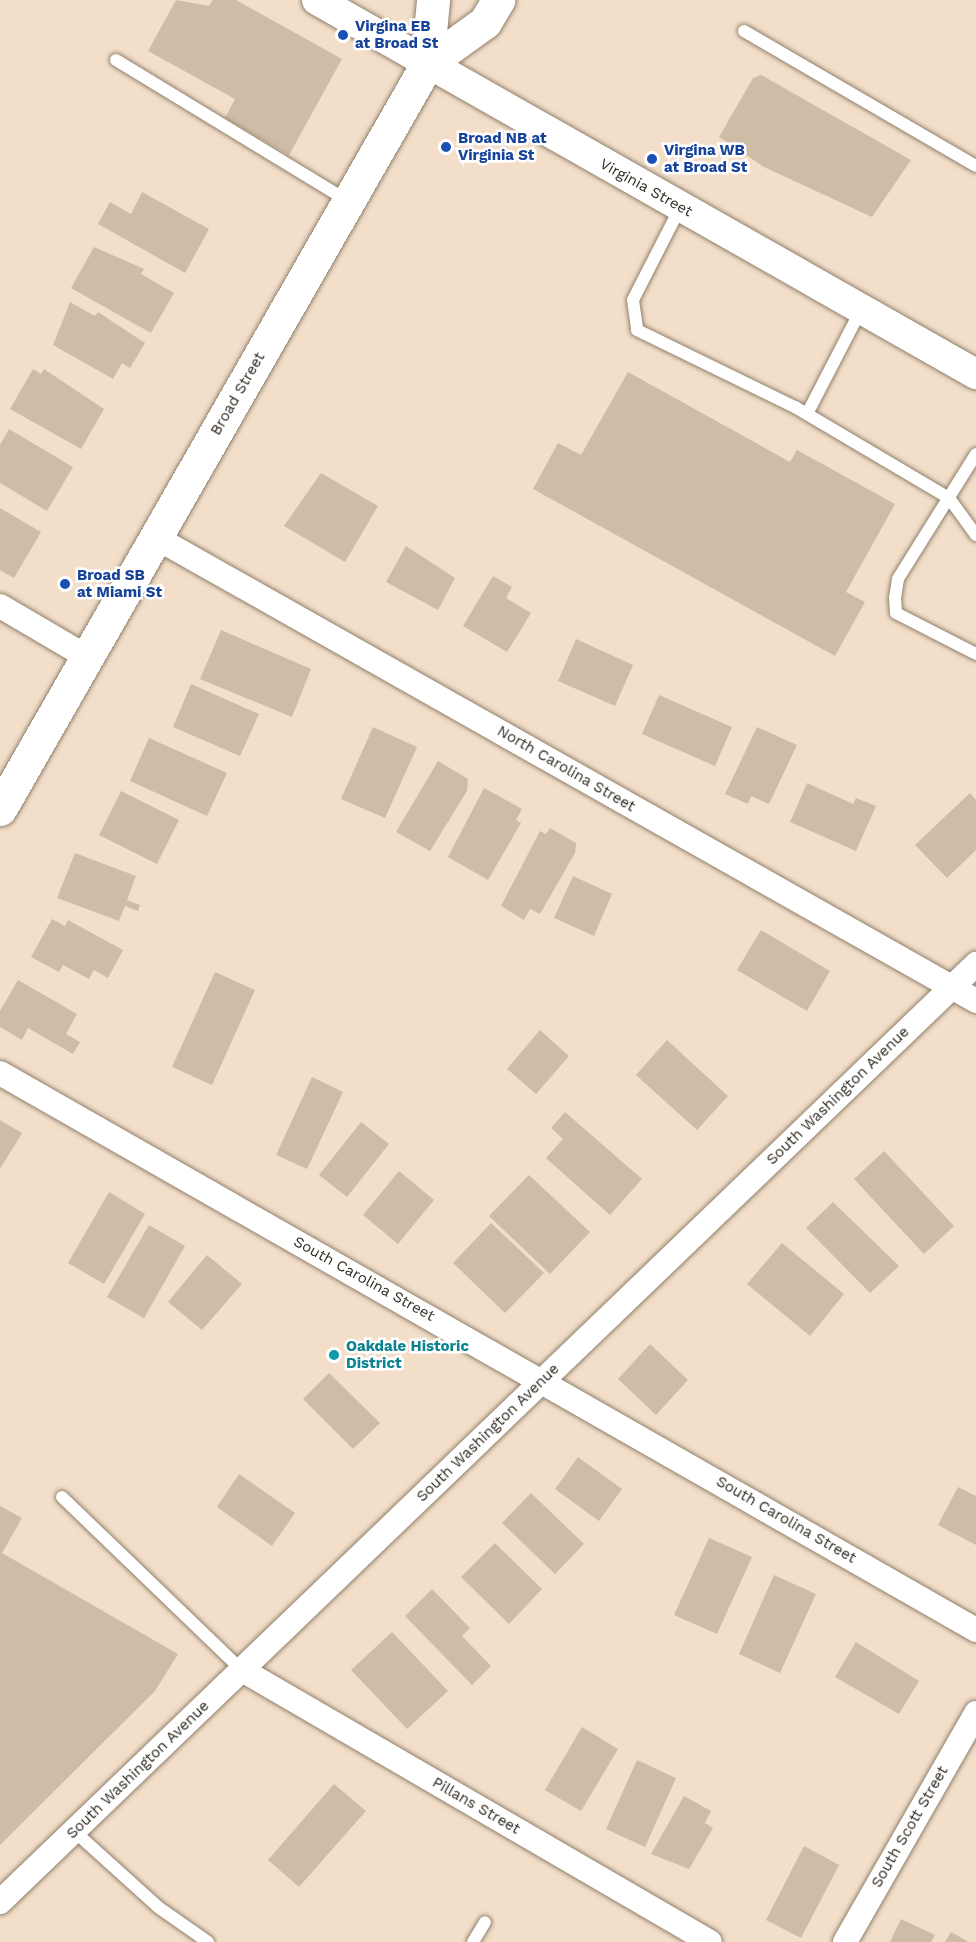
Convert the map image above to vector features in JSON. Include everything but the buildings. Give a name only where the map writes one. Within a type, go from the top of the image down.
[{"type":"main road","points":[[427,64],[433,0]]},
{"type":"main road","name":"Broad Street","points":[[0,809],[427,64],[485,22],[498,0]]},
{"type":"street","name":"Virginia Street","points":[[317,0],[976,374]]},
{"type":"street","name":"North Carolina Street","points":[[155,537],[976,1001]]},
{"type":"street","points":[[0,606],[87,657]]},
{"type":"street","name":"South Washington Avenue","points":[[0,1902],[976,964]]},
{"type":"street","name":"South Carolina Street","points":[[0,1073],[543,1380],[976,1630]]},
{"type":"street","name":"Pillans Street","points":[[242,1670],[710,1942]]},
{"type":"street","name":"South Scott Street","points":[[845,1942],[976,1713]]},
{"type":"lane","points":[[744,31],[976,166]]},
{"type":"lane","points":[[116,60],[349,202]]},
{"type":"lane","points":[[680,208],[633,300],[637,330],[807,414],[949,498],[976,536]]},
{"type":"lane","points":[[807,414],[861,310]]},
{"type":"lane","points":[[976,454],[898,579],[896,613],[976,654]]},
{"type":"lane","points":[[62,1497],[242,1670]]},
{"type":"lane","points":[[74,1831],[131,1884],[208,1942]]},
{"type":"lane","points":[[473,1942],[485,1922]]},
{"type":"place","name":"Virgina EB at Broad St","points":[[343,35]]},
{"type":"place","name":"Broad NB at Virginia St","points":[[446,147]]},
{"type":"place","name":"Virgina WB at Broad St","points":[[652,159]]},
{"type":"place","name":"Broad SB at Miami St","points":[[65,584]]},
{"type":"place","name":"Oakdale Historic District","points":[[334,1355]]}]
